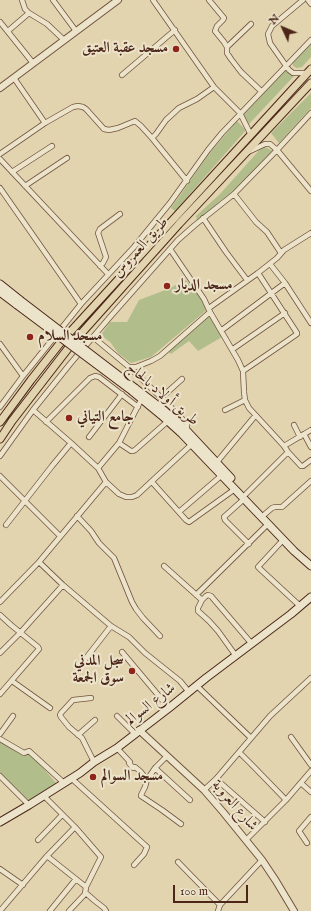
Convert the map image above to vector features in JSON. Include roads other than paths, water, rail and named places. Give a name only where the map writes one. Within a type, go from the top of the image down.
[{"type":"main road","name":"طريق العمروس","points":[[0,422],[61,342],[309,71]]},
{"type":"main road","name":"طريق العمروس","points":[[0,439],[12,421],[70,346],[180,224],[311,84]]},
{"type":"main road","name":"طريق أولاد بالحاج","points":[[0,284],[19,302],[134,390],[165,411],[217,462],[268,524],[288,543]]},
{"type":"main road","name":"طريق أولاد بالحاج","points":[[0,292],[19,302]]},
{"type":"main road","name":"طريق أولاد بالحاج","points":[[134,390],[141,400],[168,421],[235,488],[265,514],[288,543]]},
{"type":"main road","points":[[288,543],[311,560]]},
{"type":"main road","points":[[288,543],[311,566]]},
{"type":"main road","name":"شارع السوالم","points":[[0,822],[30,805],[117,748],[311,597]]},
{"type":"street","points":[[22,0],[25,9],[29,13],[47,24],[64,40]]},
{"type":"street","points":[[53,0],[76,30]]},
{"type":"street","points":[[0,88],[118,0]]},
{"type":"street","points":[[153,0],[214,87],[240,114],[251,135]]},
{"type":"street","points":[[209,0],[224,18],[217,26],[215,31],[227,47],[227,53],[241,72],[261,92]]},
{"type":"street","points":[[302,0],[272,26],[268,34],[270,43],[292,73],[309,71]]},
{"type":"street","points":[[308,0],[311,4]]},
{"type":"street","points":[[8,31],[29,13]]},
{"type":"street","points":[[0,22],[33,64]]},
{"type":"street","points":[[227,47],[251,24]]},
{"type":"street","points":[[122,75],[175,30]]},
{"type":"street","points":[[0,407],[81,304],[134,247],[170,203],[222,133],[311,40]]},
{"type":"street","points":[[14,78],[45,123]]},
{"type":"street","points":[[152,138],[166,120],[179,108],[197,99],[214,87]]},
{"type":"street","points":[[0,154],[45,123],[73,107],[78,106],[86,109],[104,129],[109,130],[118,128],[134,121],[152,138],[187,180]]},
{"type":"street","points":[[0,456],[33,410],[70,364],[178,240],[234,194],[311,113]]},
{"type":"street","points":[[245,154],[267,143],[270,144],[277,150],[311,191]]},
{"type":"street","points":[[12,172],[52,146]]},
{"type":"street","points":[[25,186],[67,158]]},
{"type":"street","points":[[0,159],[108,274]]},
{"type":"street","points":[[0,188],[81,304]]},
{"type":"street","points":[[234,194],[256,222],[265,230],[281,253]]},
{"type":"street","points":[[100,266],[105,261],[106,257],[98,233],[100,229],[120,214]]},
{"type":"street","points":[[204,218],[226,252],[247,280]]},
{"type":"street","points":[[129,367],[136,367],[151,362],[160,356],[209,310],[270,264],[281,253],[311,233]]},
{"type":"street","points":[[170,249],[222,330],[238,360],[242,371],[246,400],[249,408],[301,466],[311,460]]},
{"type":"street","points":[[270,264],[285,283],[311,323]]},
{"type":"street","points":[[242,371],[297,334],[297,331],[270,293],[258,273]]},
{"type":"street","points":[[222,330],[285,283]]},
{"type":"street","points":[[232,349],[284,313]]},
{"type":"street","points":[[93,337],[129,367],[161,398],[185,422],[187,431]]},
{"type":"street","points":[[0,344],[23,376]]},
{"type":"street","points":[[46,422],[90,378],[95,376],[99,377],[138,407]]},
{"type":"street","points":[[161,398],[182,379]]},
{"type":"street","points":[[89,437],[122,394]]},
{"type":"street","points":[[98,468],[119,443],[141,400]]},
{"type":"street","points":[[225,410],[246,400]]},
{"type":"street","points":[[33,410],[98,468],[106,482],[119,494],[126,497],[137,495],[192,444]]},
{"type":"street","points":[[217,462],[255,416]]},
{"type":"street","points":[[119,443],[133,451],[168,421]]},
{"type":"street","points":[[294,425],[311,446]]},
{"type":"street","points":[[284,446],[311,430]]},
{"type":"street","points":[[6,524],[71,443]]},
{"type":"street","points":[[249,544],[224,518],[288,452]]},
{"type":"street","points":[[179,512],[222,475]]},
{"type":"street","points":[[0,476],[60,536]]},
{"type":"street","points":[[265,514],[272,508],[282,507],[311,481]]},
{"type":"street","points":[[0,602],[39,562],[106,482]]},
{"type":"street","points":[[152,482],[189,522],[235,488]]},
{"type":"street","points":[[77,516],[114,558],[136,609],[160,636]]},
{"type":"street","points":[[196,596],[268,524]]},
{"type":"street","points":[[288,543],[258,566],[300,606]]},
{"type":"street","points":[[39,562],[111,626],[129,637],[145,653],[180,681],[189,692]]},
{"type":"street","points":[[164,566],[202,600]]},
{"type":"street","points":[[0,653],[64,585]]},
{"type":"street","points":[[236,656],[210,621],[198,611],[202,600],[206,596],[211,596],[252,644]]},
{"type":"street","points":[[0,615],[39,649],[0,694]]},
{"type":"street","points":[[79,667],[111,626]]},
{"type":"street","points":[[122,652],[169,708]]},
{"type":"street","points":[[204,790],[216,779],[270,716],[311,678]]},
{"type":"street","points":[[12,681],[50,708]]},
{"type":"street","points":[[197,686],[251,738]]},
{"type":"street","points":[[91,698],[74,700],[61,713],[61,717],[69,727],[82,738],[94,762]]},
{"type":"street","points":[[0,734],[13,716]]},
{"type":"street","points":[[117,716],[137,732]]},
{"type":"street","points":[[78,734],[95,720]]},
{"type":"street","name":"شارع العروبة","points":[[137,732],[167,756],[204,790],[262,860],[294,911]]},
{"type":"street","points":[[291,737],[311,765]]},
{"type":"street","points":[[0,739],[24,752],[29,751],[64,783]]},
{"type":"street","points":[[117,748],[130,762],[129,763],[133,768],[135,767],[141,772],[147,780]]},
{"type":"street","points":[[239,752],[286,800]]},
{"type":"street","points":[[167,756],[155,768],[147,780],[141,796],[181,824]]},
{"type":"street","points":[[155,768],[190,800]]},
{"type":"street","points":[[246,840],[286,800],[311,771]]},
{"type":"street","points":[[0,776],[30,805]]},
{"type":"street","points":[[71,778],[147,847],[144,854],[134,865]]},
{"type":"street","points":[[216,779],[265,822]]},
{"type":"street","points":[[302,783],[311,792]]},
{"type":"street","points":[[44,796],[75,827],[101,857],[86,887],[85,894],[69,911]]},
{"type":"street","points":[[38,840],[62,814]]},
{"type":"street","points":[[307,843],[299,830],[311,818]]},
{"type":"street","points":[[0,911],[47,856],[75,827]]},
{"type":"street","points":[[47,856],[86,887]]},
{"type":"street","points":[[218,911],[220,906],[262,860]]},
{"type":"street","points":[[178,862],[220,906]]},
{"type":"street","points":[[0,869],[22,885]]},
{"type":"street","points":[[50,911],[76,879]]},
{"type":"street","points":[[85,894],[95,900],[106,911]]},
{"type":"place","name":"مسجد عقبة العتيق","points":[[176,49]]},
{"type":"place","name":"مسجد الديار","points":[[167,286]]},
{"type":"place","name":"مسجد السلام","points":[[30,337]]},
{"type":"place","name":"جامع التياني","points":[[69,418]]},
{"type":"place","name":"سجل المدني سوق الجمعة","points":[[132,671]]},
{"type":"place","name":"مسجد السوالم","points":[[93,777]]}]
